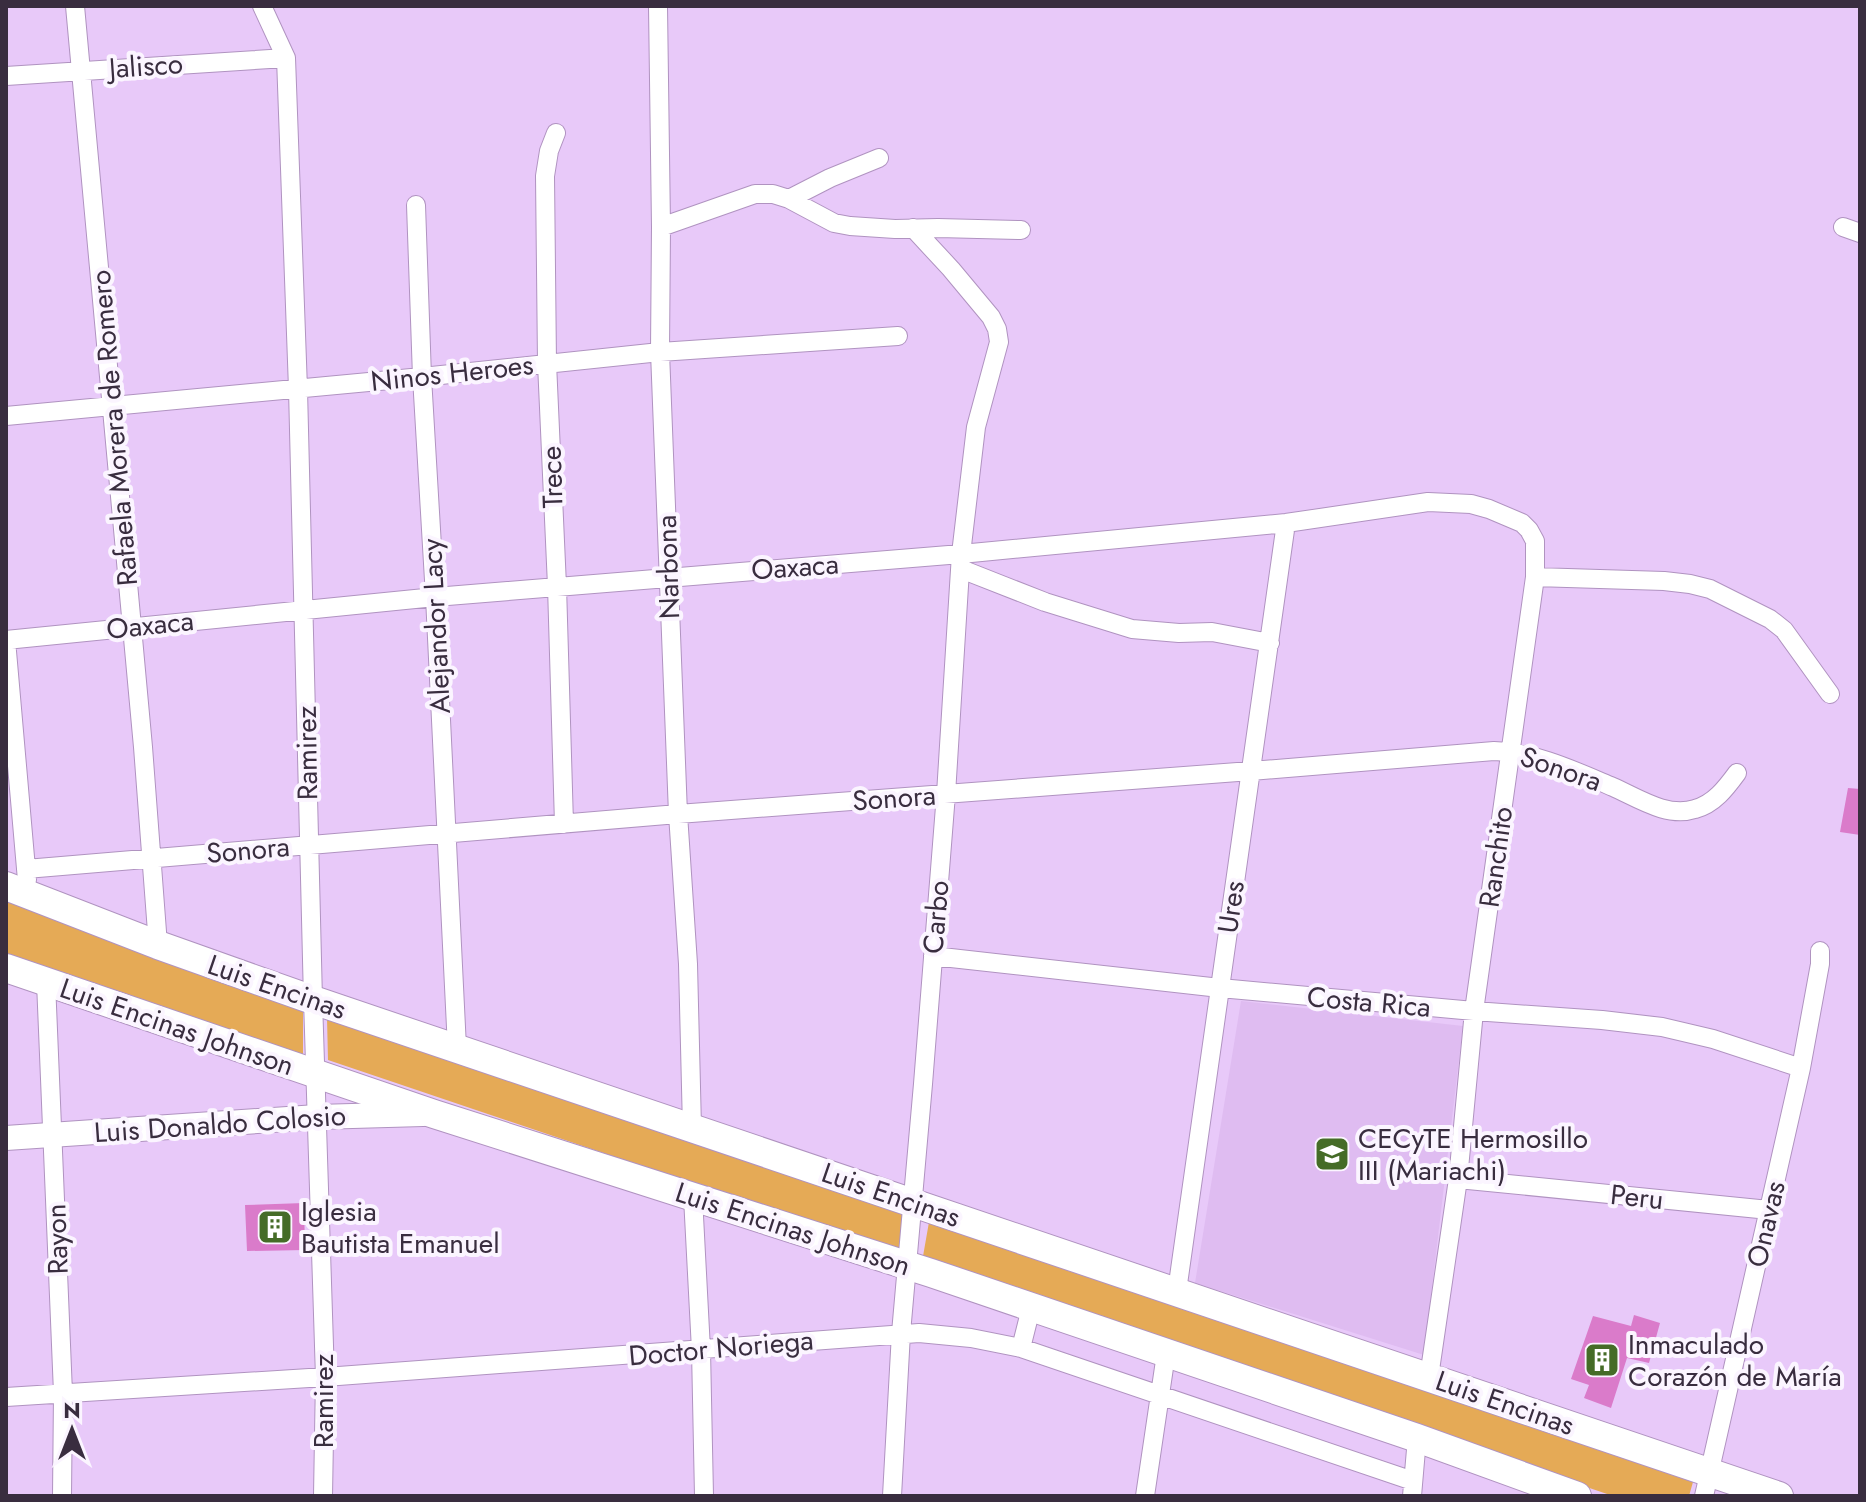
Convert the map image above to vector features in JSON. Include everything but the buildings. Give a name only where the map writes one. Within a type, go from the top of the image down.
[{"type":"main road","name":"Luis Encinas","points":[[20,883],[158,945],[313,1000],[1429,1377],[1707,1484],[1779,1496]]},
{"type":"main road","name":"Luis Encinas Johnson","points":[[6,968],[434,1114],[907,1266],[1417,1438],[1577,1496]]},
{"type":"main road","name":"Luis Donaldo Colosio","points":[[6,1138],[317,1117],[434,1114]]},
{"type":"street","name":"Rafaela Morera de Romero","points":[[75,6],[158,945]]},
{"type":"street","points":[[262,6],[286,58]]},
{"type":"street","name":"Narbona","points":[[658,6],[660,352],[678,814],[688,964],[692,1128]]},
{"type":"street","name":"Jalisco","points":[[6,76],[286,58]]},
{"type":"street","name":"Ramirez","points":[[286,58],[325,1377],[323,1496]]},
{"type":"street","name":"Trece","points":[[556,133],[545,176],[547,363],[564,824]]},
{"type":"street","points":[[789,199],[879,158]]},
{"type":"street","points":[[661,227],[755,194],[773,194],[834,223],[895,229],[1021,230]]},
{"type":"street","name":"Alejandor Lacy","points":[[416,205],[457,1048]]},
{"type":"street","name":"Carbo","points":[[892,1496],[901,1333],[946,794],[961,562],[976,427],[999,342],[991,317],[913,228]]},
{"type":"street","name":"Ninos Heroes","points":[[6,416],[660,352],[898,336]]},
{"type":"street","name":"Oaxaca","points":[[6,640],[557,586],[961,562],[1286,523],[1428,502],[1471,504],[1511,517],[1529,530],[1535,541],[1535,577]]},
{"type":"street","name":"Ures","points":[[1177,1291],[1286,523]]},
{"type":"street","points":[[961,562],[1045,602],[1132,629],[1212,632],[1270,643]]},
{"type":"street","points":[[1535,577],[1664,581],[1710,589],[1770,619],[1784,630],[1830,694]]},
{"type":"street","name":"Ranchito","points":[[1429,1377],[1458,1179],[1474,1011],[1535,577]]},
{"type":"street","points":[[6,640],[20,883]]},
{"type":"street","name":"Sonora","points":[[20,883],[152,859],[678,814],[1475,752],[1512,752],[1536,757],[1664,810],[1683,812],[1711,801],[1737,773]]},
{"type":"street","name":"Onavas","points":[[1707,1484],[1801,1068],[1820,951]]},
{"type":"street","name":"Costa Rica","points":[[933,956],[1220,988],[1662,1027],[1713,1039],[1801,1068]]},
{"type":"street","name":"Rayon","points":[[46,982],[63,1393],[62,1496]]},
{"type":"street","name":"Peru","points":[[1458,1179],[1769,1210]]},
{"type":"street","points":[[693,1197],[704,1496]]},
{"type":"street","points":[[1021,1348],[1031,1308]]},
{"type":"street","name":"Doctor Noriega","points":[[6,1397],[325,1377],[901,1333],[971,1338],[1021,1348],[1161,1395],[1412,1489]]},
{"type":"street","points":[[1145,1496],[1166,1354]]},
{"type":"street","points":[[1412,1489],[1417,1438]]},
{"type":"shaded area","points":[[6,901],[303,1011],[303,1056],[6,955]]},
{"type":"shaded area","name":"CECyTE Hermosillo III (Mariachi)","points":[[1241,1001],[1463,1026],[1424,1355],[1195,1283]]},
{"type":"shaded area","points":[[327,1018],[910,1217],[902,1254],[328,1060]]},
{"type":"shaded area","points":[[929,1222],[1693,1482],[1689,1496],[1613,1496],[922,1262]]},
{"type":"place","name":"CECyTE Hermosillo III (Mariachi)","points":[[1332,1154]]},
{"type":"place","name":"Iglesia Bautista Emanuel","points":[[275,1227]]},
{"type":"place","name":"Inmaculado Corazón de María","points":[[1602,1360]]}]
